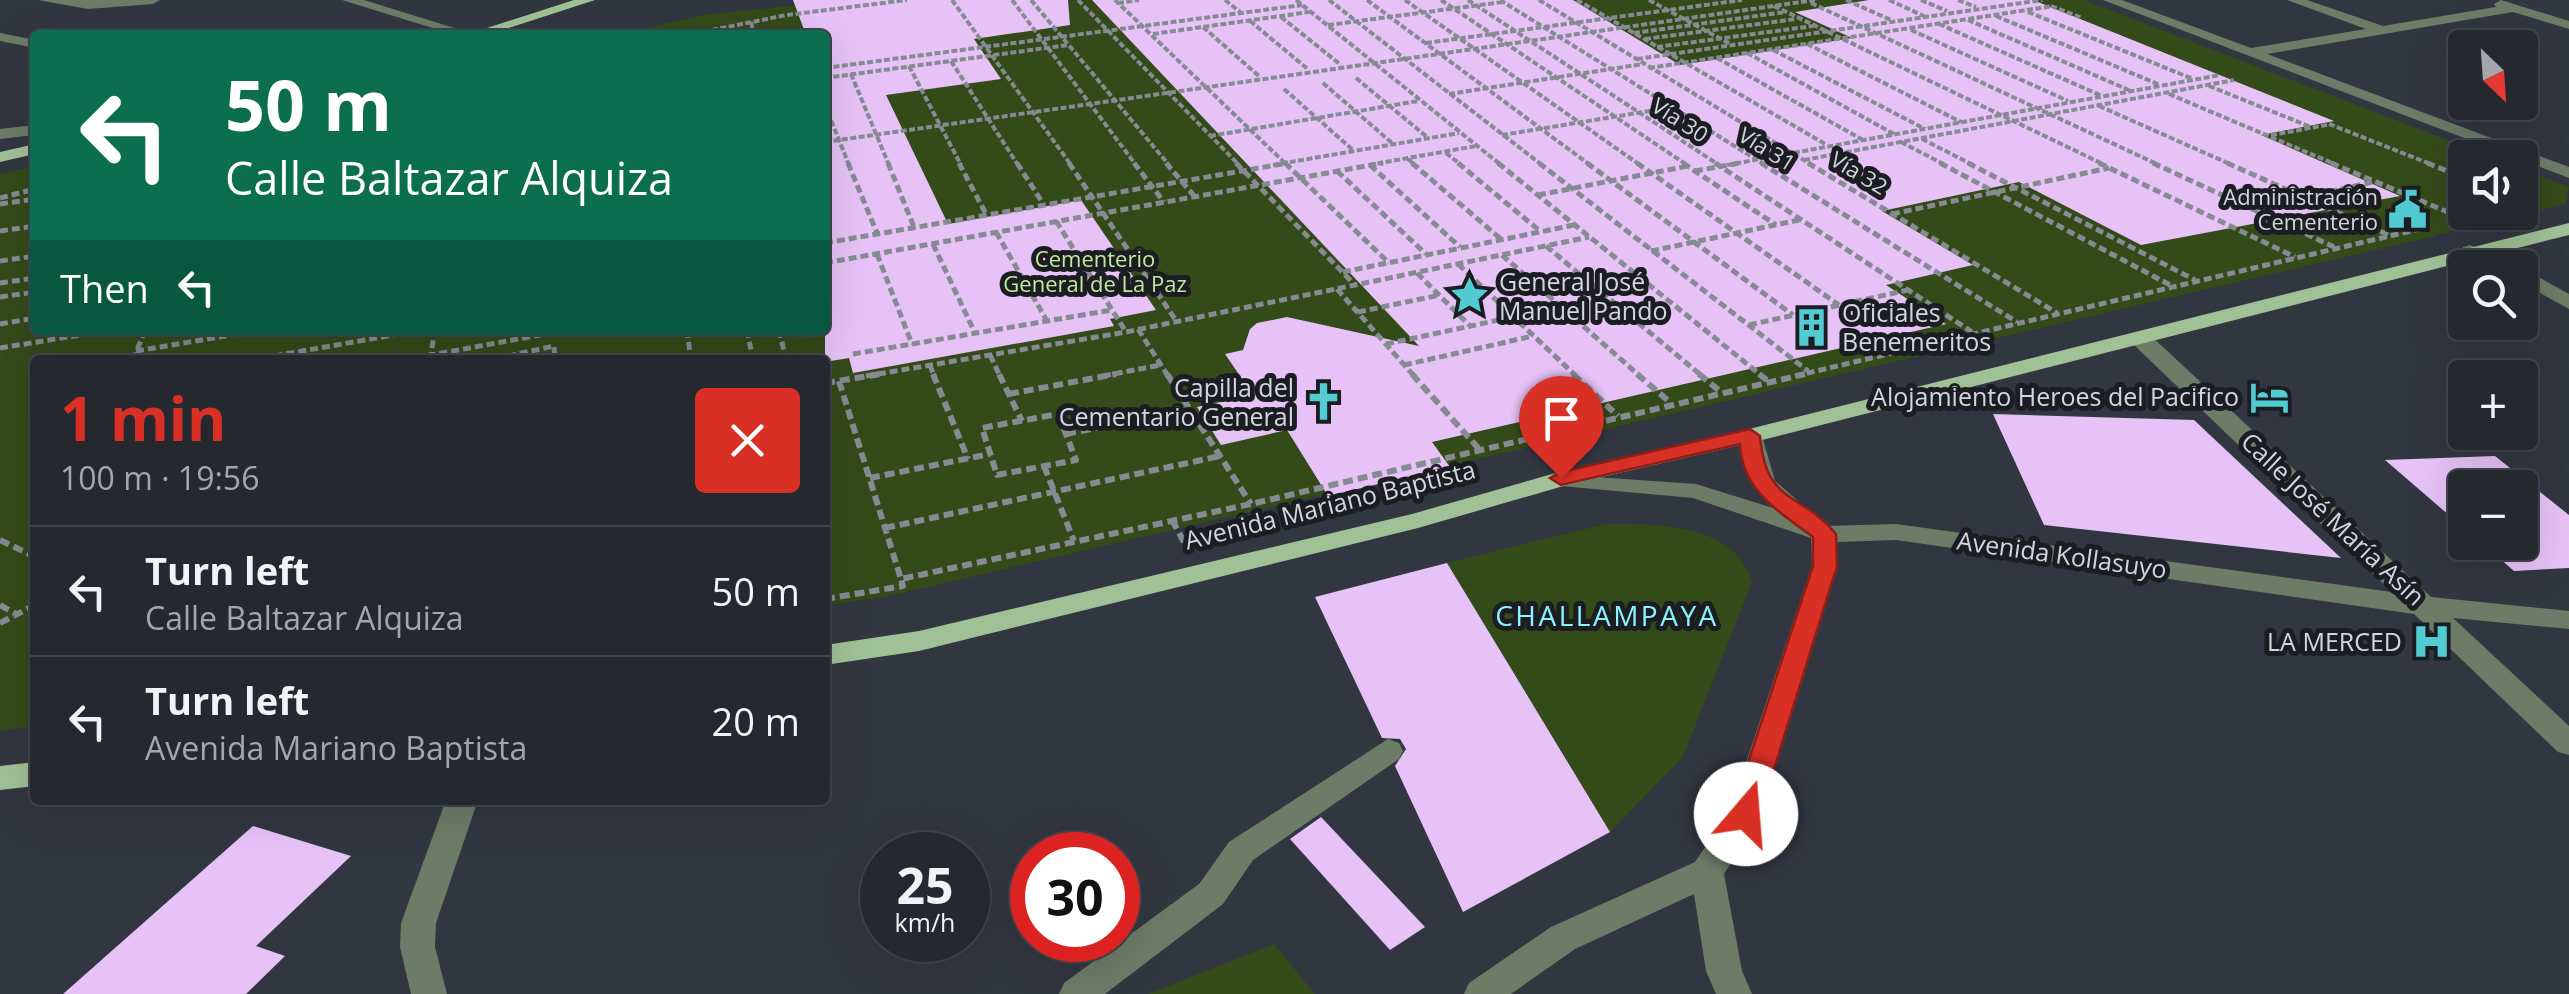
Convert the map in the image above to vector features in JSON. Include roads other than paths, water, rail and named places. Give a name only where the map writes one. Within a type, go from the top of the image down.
[{"type":"main road","points":[[488,30],[588,0]]},
{"type":"main road","points":[[0,157],[30,150]]},
{"type":"main road","name":"Avenida Mariano Baptista","points":[[2474,250],[2569,229]]},
{"type":"main road","name":"Avenida Mariano Baptista","points":[[830,654],[920,641],[1418,520],[1561,478],[1750,436],[2448,257]]},
{"type":"main road","points":[[0,778],[30,775]]},
{"type":"street","points":[[45,0],[88,5],[153,0]]},
{"type":"street","points":[[348,0],[453,30]]},
{"type":"street","points":[[2110,0],[2569,173]]},
{"type":"street","points":[[2294,0],[2381,30]]},
{"type":"street","points":[[2487,0],[2569,25]]},
{"type":"street","points":[[2252,53],[2514,8]]},
{"type":"street","points":[[0,37],[30,43]]},
{"type":"street","points":[[0,134],[30,131]]},
{"type":"street","points":[[2538,284],[2569,303]]},
{"type":"street","name":"Calle José María Asín","points":[[2140,338],[2569,744]]},
{"type":"street","points":[[1482,994],[1563,938],[1707,872],[1746,814],[1825,566],[1824,534],[1771,495],[1752,466],[1750,436]]},
{"type":"street","name":"Avenida Kollasuyo","points":[[1561,478],[1696,491],[1824,534],[1896,532],[2426,606],[2569,620]]},
{"type":"street","points":[[1076,994],[1211,894],[1241,851],[1388,751]]},
{"type":"street","points":[[430,994],[417,940],[428,886],[457,826],[461,805]]},
{"type":"street","points":[[1707,872],[1724,971],[1734,994]]},
{"type":"place","name":"Administración Cementerio","points":[[2408,210]]},
{"type":"place","name":"General José Manuel Pando","points":[[1469,296]]},
{"type":"place","name":"Oficiales Benemeritos","points":[[1812,327]]},
{"type":"place","name":"Alojamiento Heroes del Pacifico","points":[[2269,397]]},
{"type":"place","name":"Capilla del Cementario General","points":[[1324,402]]},
{"type":"place","name":"LA MERCED","points":[[2432,642]]},
{"type":"district","name":"CHALLAMPAYA","points":[[1607,616]]},
{"type":"park label","name":"Cementerio General de La Paz","points":[[1095,272]]}]
